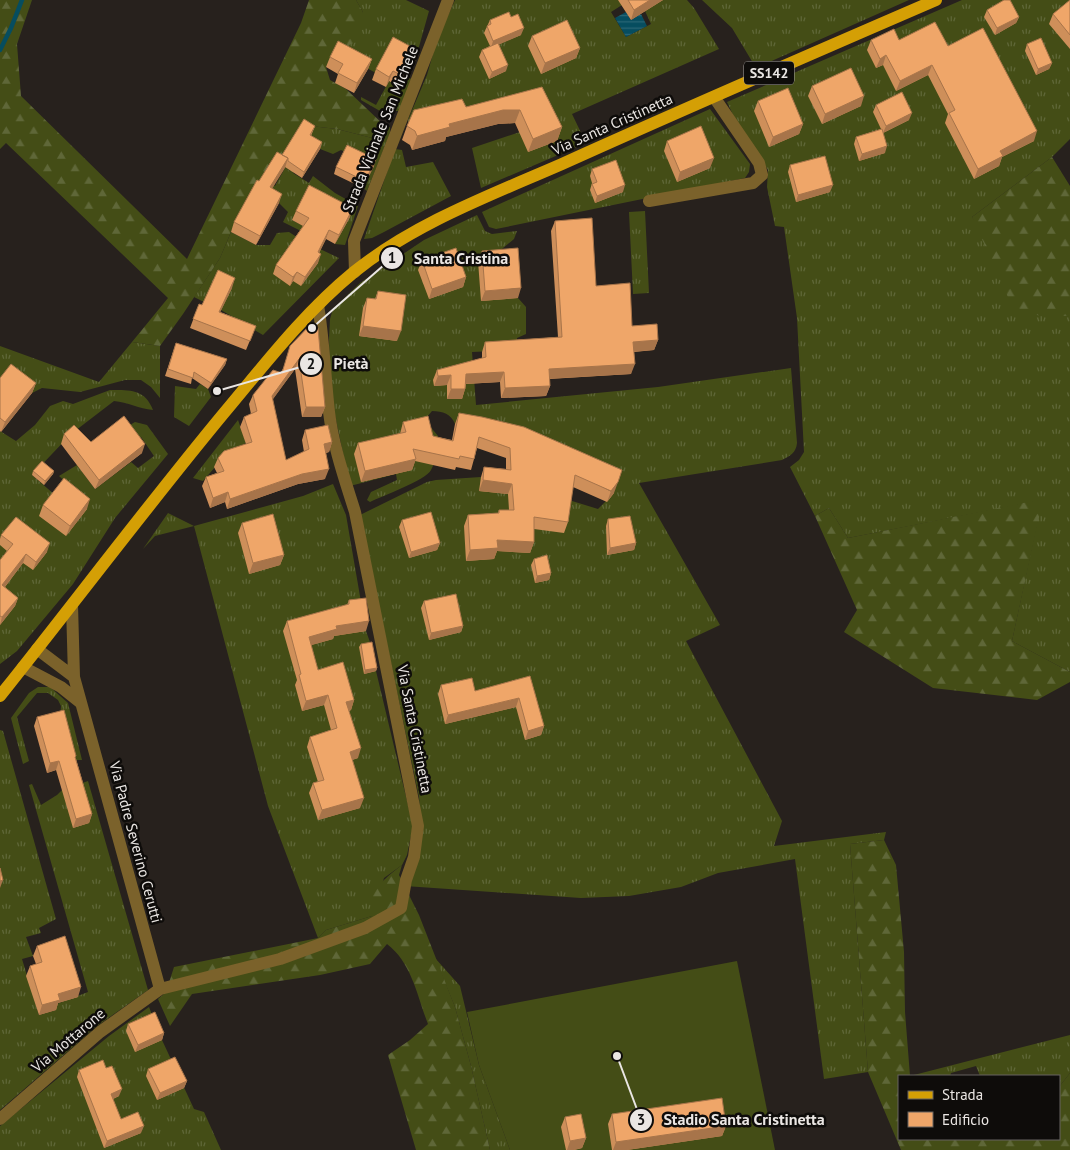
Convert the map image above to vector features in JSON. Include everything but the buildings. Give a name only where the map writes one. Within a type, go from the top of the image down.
[{"type":"main road","name":"Via Santa Cristinetta","points":[[0,696],[271,356],[318,305],[355,272],[403,238],[454,212],[936,0]]},
{"type":"street","name":"Strada Vicinale San Michele","points":[[355,272],[354,241],[448,0]]},
{"type":"street","points":[[650,201],[752,183],[762,175],[758,163],[714,97]]},
{"type":"street","name":"Via Santa Cristinetta","points":[[160,989],[280,959],[365,928],[401,908],[406,880],[414,857],[418,826],[355,512],[329,414],[322,329],[318,305]]},
{"type":"street","name":"Via Padre Severino Cerutti","points":[[72,606],[74,677],[160,989]]},
{"type":"street","points":[[37,649],[74,677]]},
{"type":"street","points":[[23,667],[61,687],[81,703]]},
{"type":"street","name":"Via Mottarone","points":[[0,1119],[100,1032],[160,989]]},
{"type":"green space","points":[[0,0],[32,0],[17,44],[21,96],[187,259],[301,23],[309,0],[356,0],[363,12],[356,42],[335,51],[326,67],[330,80],[346,89],[385,126],[380,140],[337,129],[302,125],[298,165],[293,173],[274,161],[253,190],[220,258],[160,346],[132,342],[168,298],[6,143],[0,149]]},
{"type":"green space","points":[[356,0],[406,0],[429,11],[415,61],[390,48],[376,73],[335,51],[363,12]]},
{"type":"green space","points":[[455,0],[619,0],[622,5],[611,12],[626,37],[651,24],[645,11],[662,0],[687,0],[719,49],[572,114],[586,143],[481,188],[472,148],[520,132],[557,141],[493,104],[408,124],[427,75],[437,40]]},
{"type":"green space","points":[[702,0],[909,0],[756,68],[732,28]]},
{"type":"green space","points":[[962,0],[1070,0],[1070,139],[1052,157],[972,217],[1040,316],[1070,316],[1070,672],[1012,641],[1042,500],[848,538],[829,508],[815,516],[790,467],[799,460],[804,452],[797,318],[784,227],[775,226],[767,187],[768,170],[735,119],[727,102]]},
{"type":"green space","points":[[407,76],[411,79],[400,111],[380,111],[361,100],[361,97],[376,105],[389,81],[401,87]]},
{"type":"green space","points":[[710,109],[750,164],[749,172],[745,178],[496,229],[489,227],[482,212]]},
{"type":"green space","points":[[302,125],[337,129],[380,140],[385,126],[390,127],[390,133],[367,191],[363,188],[374,166],[341,150],[333,154],[320,149]]},
{"type":"green space","points":[[395,149],[402,150],[406,167],[433,162],[451,196],[372,238],[364,239]]},
{"type":"green space","points":[[1052,157],[1070,186],[1070,316],[1040,316],[1012,306],[972,217]]},
{"type":"green space","points":[[285,168],[309,183],[313,176],[335,193],[358,206],[345,245],[335,244],[349,217],[292,220],[309,229],[307,234],[283,222],[288,212],[279,203],[263,179],[275,186]]},
{"type":"green space","points":[[645,211],[649,293],[633,294],[629,212]]},
{"type":"green space","points":[[477,215],[485,231],[492,234],[517,231],[514,239],[497,253],[518,298],[526,307],[526,334],[517,338],[517,350],[472,352],[476,405],[658,387],[791,368],[797,443],[794,452],[790,456],[782,460],[639,483],[720,625],[686,641],[782,821],[774,846],[886,832],[884,840],[850,844],[868,1072],[824,1079],[795,859],[718,873],[681,887],[629,896],[581,898],[405,886],[421,826],[419,797],[360,515],[427,482],[436,480],[481,477],[504,480],[598,509],[614,493],[478,428],[455,424],[446,414],[432,411],[427,417],[429,425],[438,436],[434,462],[427,474],[413,483],[370,502],[367,500],[371,492],[397,480],[396,474],[350,486],[330,392],[329,339],[330,319],[333,309],[360,283],[424,240]]},
{"type":"green space","points":[[231,232],[256,245],[270,245],[277,233],[289,232],[303,241],[339,258],[263,335],[221,310],[231,288],[204,302],[194,297],[220,258]]},
{"type":"green space","points":[[132,342],[160,346],[160,398],[151,387],[141,380],[125,380],[80,392],[42,388],[32,393],[8,374],[0,384],[0,346],[99,382]]},
{"type":"green space","points":[[200,384],[208,389],[211,397],[189,426],[174,417],[175,386],[196,389]]},
{"type":"green space","points":[[110,390],[130,391],[141,394],[150,403],[153,410],[114,401],[71,434],[32,475],[55,495],[70,486],[59,476],[77,465],[95,489],[131,462],[138,468],[154,456],[141,437],[131,439],[123,429],[135,422],[147,425],[168,454],[115,518],[73,584],[17,651],[0,664],[0,431],[16,441],[35,425],[50,406],[63,401],[73,404]]},
{"type":"green space","points":[[238,420],[246,443],[227,455],[203,481],[193,478]]},
{"type":"green space","points":[[333,484],[346,515],[366,631],[371,645],[413,826],[407,855],[402,865],[384,878],[372,916],[326,930],[318,938],[268,806],[194,526],[303,496]]},
{"type":"green space","points":[[1043,499],[1012,641],[1070,672],[1070,682],[1037,700],[933,688],[844,632],[857,610],[815,516],[829,508],[848,538]]},
{"type":"green space","points":[[168,513],[194,526],[155,536],[143,549]]},
{"type":"green space","points":[[38,687],[50,687],[68,703],[82,760],[72,760],[60,719],[61,706],[58,700],[48,693],[37,693],[17,717],[29,761],[23,764],[11,718],[29,693]]},
{"type":"green space","points":[[0,730],[3,731],[56,919],[39,928],[41,933],[26,937],[33,956],[22,959],[39,1015],[56,1010],[54,1005],[88,992],[29,785],[32,784],[41,805],[62,790],[88,781],[148,990],[97,1026],[0,1110]]},
{"type":"green space","points":[[884,840],[896,865],[904,952],[905,1012],[910,1075],[898,1075],[898,1140],[1060,1140],[1060,1086],[1070,1073],[1070,1150],[901,1150],[868,1072],[850,844]]},
{"type":"green space","points":[[402,865],[399,875],[419,915],[455,1007],[471,1066],[490,1150],[416,1150],[388,1055],[410,1040],[428,1024],[408,970],[387,944],[370,964],[320,975],[192,994],[170,1026],[158,999],[166,992],[174,967],[318,938],[326,930],[372,916],[371,900],[374,893],[389,875]]},
{"type":"green space","points":[[435,958],[460,986],[479,1065],[510,1150],[490,1150],[471,1066],[455,1007]]},
{"type":"green space","points":[[737,961],[775,1150],[510,1150],[479,1065],[467,1012]]},
{"type":"green space","points":[[149,1007],[194,1109],[204,1112],[221,1150],[0,1150],[0,1126],[109,1036]]},
{"type":"green space","points":[[1070,1035],[1070,1073],[1060,1086],[1060,1075],[980,1075],[976,1066],[951,1073],[950,1075],[914,1075]]},
{"type":"water","points":[[626,12],[631,20],[641,14],[647,26],[626,37],[615,18]]},
{"type":"waterway","points":[[0,50],[22,0]]},
{"type":"place","name":"Santa Cristina","points":[[312,328]]},
{"type":"place","name":"Pietà","points":[[217,391]]},
{"type":"place","name":"Stadio Santa Cristinetta","points":[[617,1056]]}]
